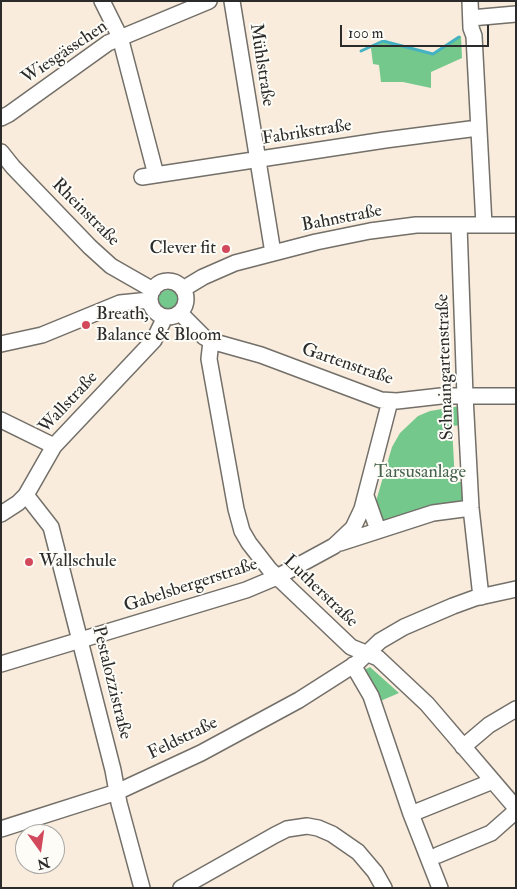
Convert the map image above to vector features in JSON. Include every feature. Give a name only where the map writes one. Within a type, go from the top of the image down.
[{"type":"street","points":[[102,1],[120,37]]},
{"type":"street","name":"Wiesgässchen","points":[[1,118],[108,43],[209,1]]},
{"type":"street","name":"Mühlstraße","points":[[232,1],[273,252]]},
{"type":"street","points":[[470,1],[484,225]]},
{"type":"street","points":[[471,18],[516,14]]},
{"type":"street","name":"Fabrikstraße","points":[[120,37],[149,176],[385,140],[478,128]]},
{"type":"street","name":"Rheinstraße","points":[[1,152],[13,167],[97,253],[111,266],[151,295]]},
{"type":"street","name":"Bahnstraße","points":[[183,289],[235,263],[273,252],[370,231],[460,224],[516,225]]},
{"type":"street","name":"Schnaingartenstraße","points":[[460,224],[465,396],[471,508],[481,597]]},
{"type":"street","points":[[168,281],[174,282],[183,289],[186,304],[180,313],[176,316],[165,317],[154,311],[151,295],[157,285],[168,281]]},
{"type":"street","points":[[1,344],[42,335],[120,303],[151,295]]},
{"type":"street","name":"Gartenstraße","points":[[180,313],[204,337],[212,341],[261,355],[374,398],[390,401],[407,401],[440,396],[516,396]]},
{"type":"street","name":"Wallstraße","points":[[1,514],[26,495],[54,446],[154,340],[165,317]]},
{"type":"street","name":"Lutherstraße","points":[[212,341],[209,359],[239,522],[249,543],[277,577],[351,647],[378,658],[414,692],[516,808]]},
{"type":"street","points":[[334,546],[353,528],[366,496],[390,401]]},
{"type":"street","points":[[1,420],[54,446]]},
{"type":"street","name":"Pestalozzistraße","points":[[26,495],[51,527],[142,888]]},
{"type":"street","points":[[366,496],[378,530]]},
{"type":"street","points":[[334,546],[433,513],[471,508]]},
{"type":"street","name":"Gabelsbergerstraße","points":[[1,664],[246,590],[277,577],[334,546]]},
{"type":"street","name":"Feldstraße","points":[[1,829],[117,792],[201,753],[283,709],[353,666],[380,641],[404,627],[453,606],[481,597],[516,590]]},
{"type":"street","points":[[353,666],[370,696],[411,814],[440,888]]},
{"type":"street","points":[[463,747],[489,725],[516,709]]},
{"type":"street","points":[[411,814],[493,781]]},
{"type":"street","points":[[438,855],[491,832],[516,812]]},
{"type":"street","points":[[181,888],[287,829],[307,826],[332,834],[358,852],[375,872],[384,888]]},
{"type":"green space","points":[[461,36],[462,58],[431,72],[431,88],[403,82],[381,82],[379,65],[373,64],[371,48],[383,42],[433,55]]},
{"type":"green space","points":[[169,290],[177,293],[180,301],[177,309],[169,312],[161,309],[158,301],[161,293]]},
{"type":"green space","name":"Tarsusanlage","points":[[460,406],[462,425],[452,426],[455,482],[464,482],[465,502],[433,506],[382,521],[376,501],[392,447],[400,433],[418,416],[430,411]]},
{"type":"green space","points":[[370,667],[399,693],[378,702],[360,672]]},
{"type":"waterway","points":[[361,51],[383,41],[433,54],[459,37]]},
{"type":"place","name":"Clever fit","points":[[226,249]]},
{"type":"place","name":"Breath, Balance & Bloom","points":[[86,325]]},
{"type":"place","name":"Wallschule","points":[[29,562]]}]
